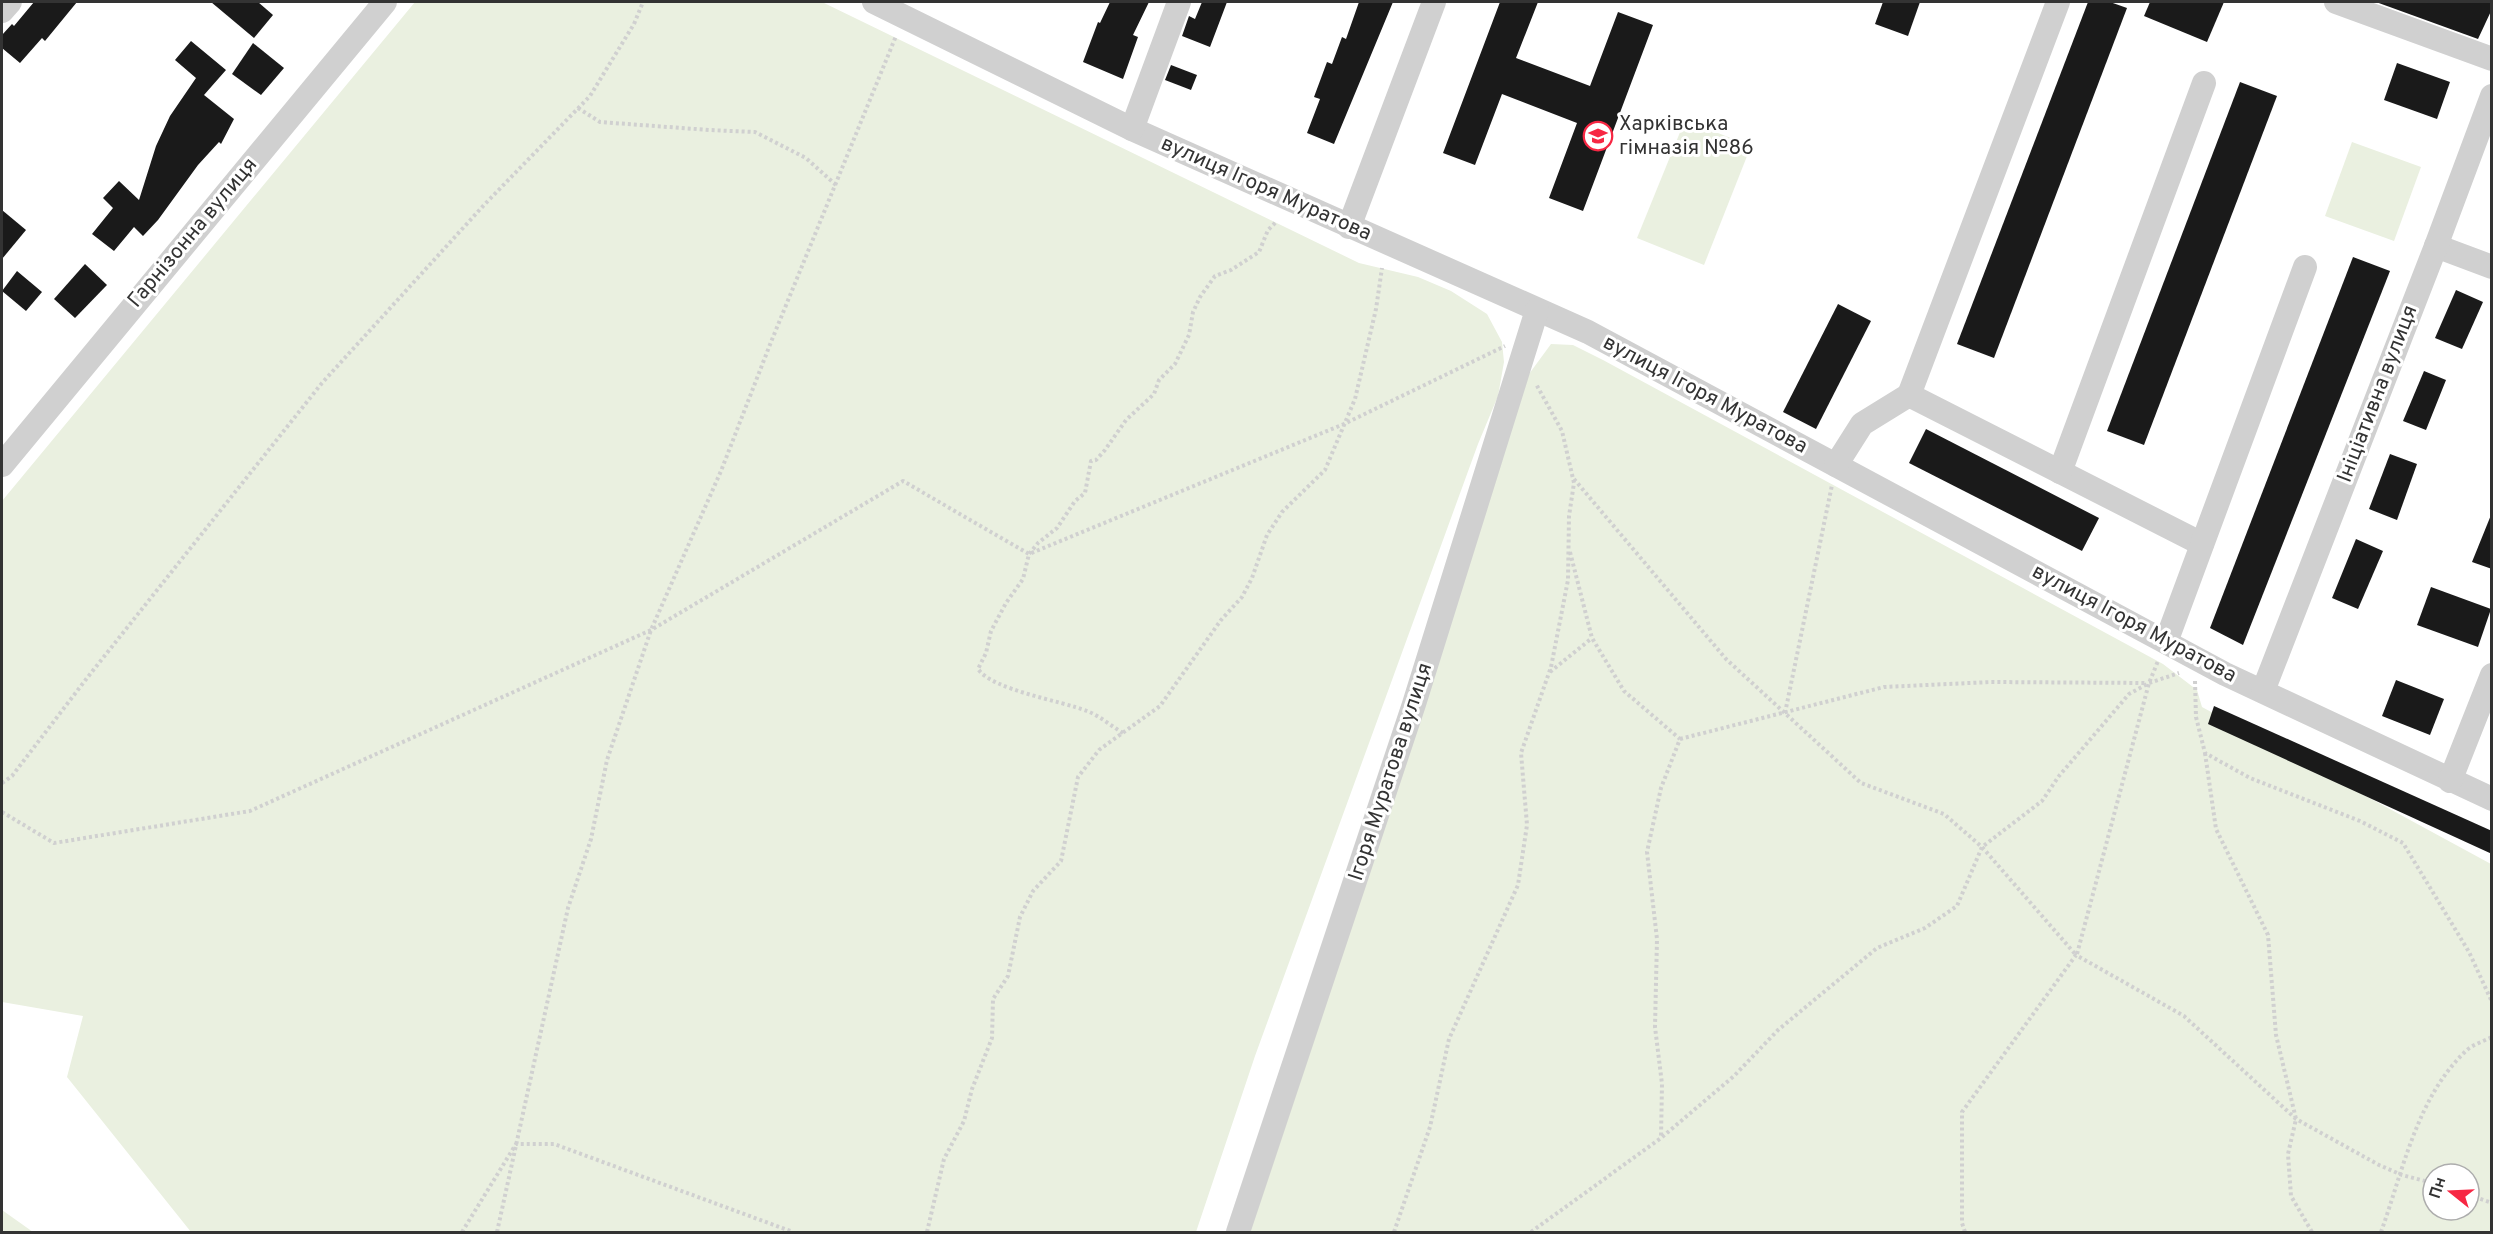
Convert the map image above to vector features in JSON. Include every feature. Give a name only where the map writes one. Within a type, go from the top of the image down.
[{"type":"street","points":[[2,11],[10,2]]},
{"type":"street","name":"Гарнізонна вулиця","points":[[2,465],[385,2]]},
{"type":"street","points":[[874,2],[909,10]]},
{"type":"street","points":[[1132,129],[1179,2]]},
{"type":"street","points":[[1349,226],[1434,2]]},
{"type":"street","points":[[1836,465],[1862,424],[1908,395],[2058,2]]},
{"type":"street","points":[[2336,2],[2492,59]]},
{"type":"street","name":"вулиця Ігоря Муратова","points":[[909,10],[1132,129],[1588,332],[2195,658],[2492,799]]},
{"type":"street","points":[[2060,472],[2204,83]]},
{"type":"street","name":"Ініціативна вулиця","points":[[2263,691],[2492,96]]},
{"type":"street","points":[[2436,246],[2492,267]]},
{"type":"street","points":[[2166,642],[2306,267]]},
{"type":"street","name":"Ігоря Муратова вулиця","points":[[1238,1233],[1414,704],[1537,310]]},
{"type":"street","points":[[1908,395],[2202,544]]},
{"type":"street","points":[[2450,781],[2492,675]]},
{"type":"path","points":[[2,783],[12,777],[87,678],[322,383],[484,205],[590,96],[634,24],[643,2]]},
{"type":"path","points":[[497,1233],[568,908],[591,839],[607,760],[651,630],[721,471],[895,37],[909,10]]},
{"type":"path","points":[[578,108],[600,122],[755,132],[806,158],[836,185]]},
{"type":"path","points":[[1123,733],[1090,712],[986,679],[978,669],[986,653],[991,631],[1006,603],[1023,579],[1029,554],[1038,543],[1057,528],[1075,501],[1085,493],[1090,461],[1096,460],[1105,450],[1126,420],[1154,394],[1159,380],[1175,364],[1189,335],[1193,312],[1200,297],[1215,276],[1231,270],[1258,252],[1268,230],[1276,222]]},
{"type":"path","points":[[927,1233],[944,1159],[964,1120],[972,1089],[992,1038],[993,999],[1008,976],[1020,917],[1033,891],[1061,861],[1078,777],[1099,750],[1160,706],[1221,620],[1242,597],[1252,578],[1267,535],[1282,512],[1325,470],[1355,399],[1376,309],[1382,268]]},
{"type":"path","points":[[1029,554],[1344,424],[1526,345],[1562,432],[1573,477],[1568,580],[1549,672],[1521,753],[1527,825],[1518,885],[1449,1039],[1430,1127],[1394,1233]]},
{"type":"path","points":[[1785,714],[1836,465]]},
{"type":"path","points":[[1573,477],[1726,659],[1861,783],[1944,814],[1982,847],[2076,955],[2184,1016],[2296,1119],[2402,1175],[2421,1180]]},
{"type":"path","points":[[2,812],[54,843],[250,811],[651,630],[903,481],[1029,554]]},
{"type":"path","points":[[1569,547],[1592,638],[1624,691],[1680,739]]},
{"type":"path","points":[[1549,672],[1592,638]]},
{"type":"path","points":[[1531,1233],[1661,1138],[1734,1076],[1778,1030],[1877,948],[1925,928],[1957,906],[1982,847],[2042,801],[2059,776],[2129,694],[2149,683],[2178,675],[2195,658]]},
{"type":"path","points":[[2195,658],[2196,717],[2205,753],[2216,829],[2268,935],[2276,1035],[2296,1119],[2288,1154],[2291,1196],[2312,1233]]},
{"type":"path","points":[[1680,739],[1884,687],[1991,682],[2149,683]]},
{"type":"path","points":[[1965,1233],[1962,1223],[1962,1112],[2076,955],[2149,683]]},
{"type":"path","points":[[1661,1138],[1662,1084],[1655,1027],[1657,939],[1647,852],[1661,788],[1680,739]]},
{"type":"path","points":[[2205,753],[2250,778],[2361,821],[2403,843],[2469,952],[2492,1002]]},
{"type":"path","points":[[2381,1233],[2417,1127],[2442,1081],[2468,1049],[2492,1037]]},
{"type":"path","points":[[462,1233],[516,1144]]},
{"type":"path","points":[[516,1144],[554,1144],[793,1233]]},
{"type":"green space","points":[[415,2],[822,2],[1359,263],[1418,277],[1451,291],[1487,314],[1502,342],[1504,362],[1498,396],[1478,444],[1255,1056],[1196,1232],[191,1232],[67,1077],[83,1016],[2,1002],[2,501]]},
{"type":"green space","points":[[1685,120],[1751,146],[1704,265],[1637,238]]},
{"type":"green space","points":[[2352,142],[2421,167],[2394,241],[2325,216]]},
{"type":"green space","points":[[1551,344],[1573,345],[1603,360],[2163,664],[2197,690],[2202,707],[2491,864],[2491,1232],[1244,1232],[1529,374]]},
{"type":"green space","points":[[2,1210],[33,1232],[2,1232]]},
{"type":"building","points":[[34,2],[77,2],[45,41],[42,38],[20,63],[2,48],[2,35],[12,24],[14,26]]},
{"type":"building","points":[[211,2],[258,2],[273,15],[254,38]]},
{"type":"building","points":[[1110,2],[1149,2],[1133,35],[1138,37],[1123,79],[1083,62],[1098,22],[1100,23]]},
{"type":"building","points":[[1202,2],[1227,2],[1210,47],[1182,36],[1189,16],[1195,19]]},
{"type":"building","points":[[1359,2],[1393,2],[1334,144],[1307,133],[1320,99],[1314,97],[1327,62],[1332,64],[1342,37],[1346,39]]},
{"type":"building","points":[[1500,2],[1538,2],[1516,58],[1590,86],[1618,12],[1653,25],[1583,211],[1549,198],[1577,123],[1502,94],[1475,165],[1443,153]]},
{"type":"building","points":[[1883,2],[1920,2],[1908,36],[1875,24]]},
{"type":"building","points":[[2088,2],[2110,2],[2127,8],[1994,358],[1957,344]]},
{"type":"building","points":[[2150,2],[2224,2],[2207,42],[2144,16]]},
{"type":"building","points":[[2376,2],[2492,2],[2492,9],[2478,39]]},
{"type":"building","points":[[191,41],[226,70],[204,95],[234,119],[221,144],[219,142],[198,165],[158,220],[143,236],[134,227],[114,251],[92,234],[113,208],[103,198],[119,181],[139,200],[156,146],[170,116],[196,78],[175,60]]},
{"type":"building","points":[[253,43],[284,68],[261,95],[232,74]]},
{"type":"building","points":[[2397,63],[2450,82],[2437,119],[2384,100]]},
{"type":"building","points":[[1171,65],[1197,75],[1191,90],[1165,80]]},
{"type":"building","points":[[2240,82],[2277,96],[2144,445],[2107,431]]},
{"type":"building","points":[[2,210],[26,230],[2,259]]},
{"type":"building","points":[[2353,257],[2390,271],[2243,645],[2210,628]]},
{"type":"building","points":[[85,264],[107,285],[75,318],[54,299]]},
{"type":"building","points":[[17,271],[42,292],[26,311],[2,291]]},
{"type":"building","points":[[2456,290],[2483,302],[2462,349],[2435,338]]},
{"type":"building","points":[[1838,304],[1871,321],[1816,429],[1783,412]]},
{"type":"building","points":[[2424,371],[2446,380],[2426,430],[2403,421]]},
{"type":"building","points":[[1926,429],[2099,518],[2082,551],[1909,463]]},
{"type":"building","points":[[2390,454],[2417,464],[2397,520],[2369,509]]},
{"type":"building","points":[[2492,515],[2492,569],[2472,562]]},
{"type":"building","points":[[2356,539],[2383,551],[2358,609],[2332,598]]},
{"type":"building","points":[[2431,587],[2491,609],[2478,647],[2417,625]]},
{"type":"building","points":[[2396,680],[2444,699],[2430,735],[2382,716]]},
{"type":"building","points":[[2214,706],[2492,831],[2492,854],[2208,724]]},
{"type":"place","name":"Харківська гімназія №86","points":[[1598,136]]}]
